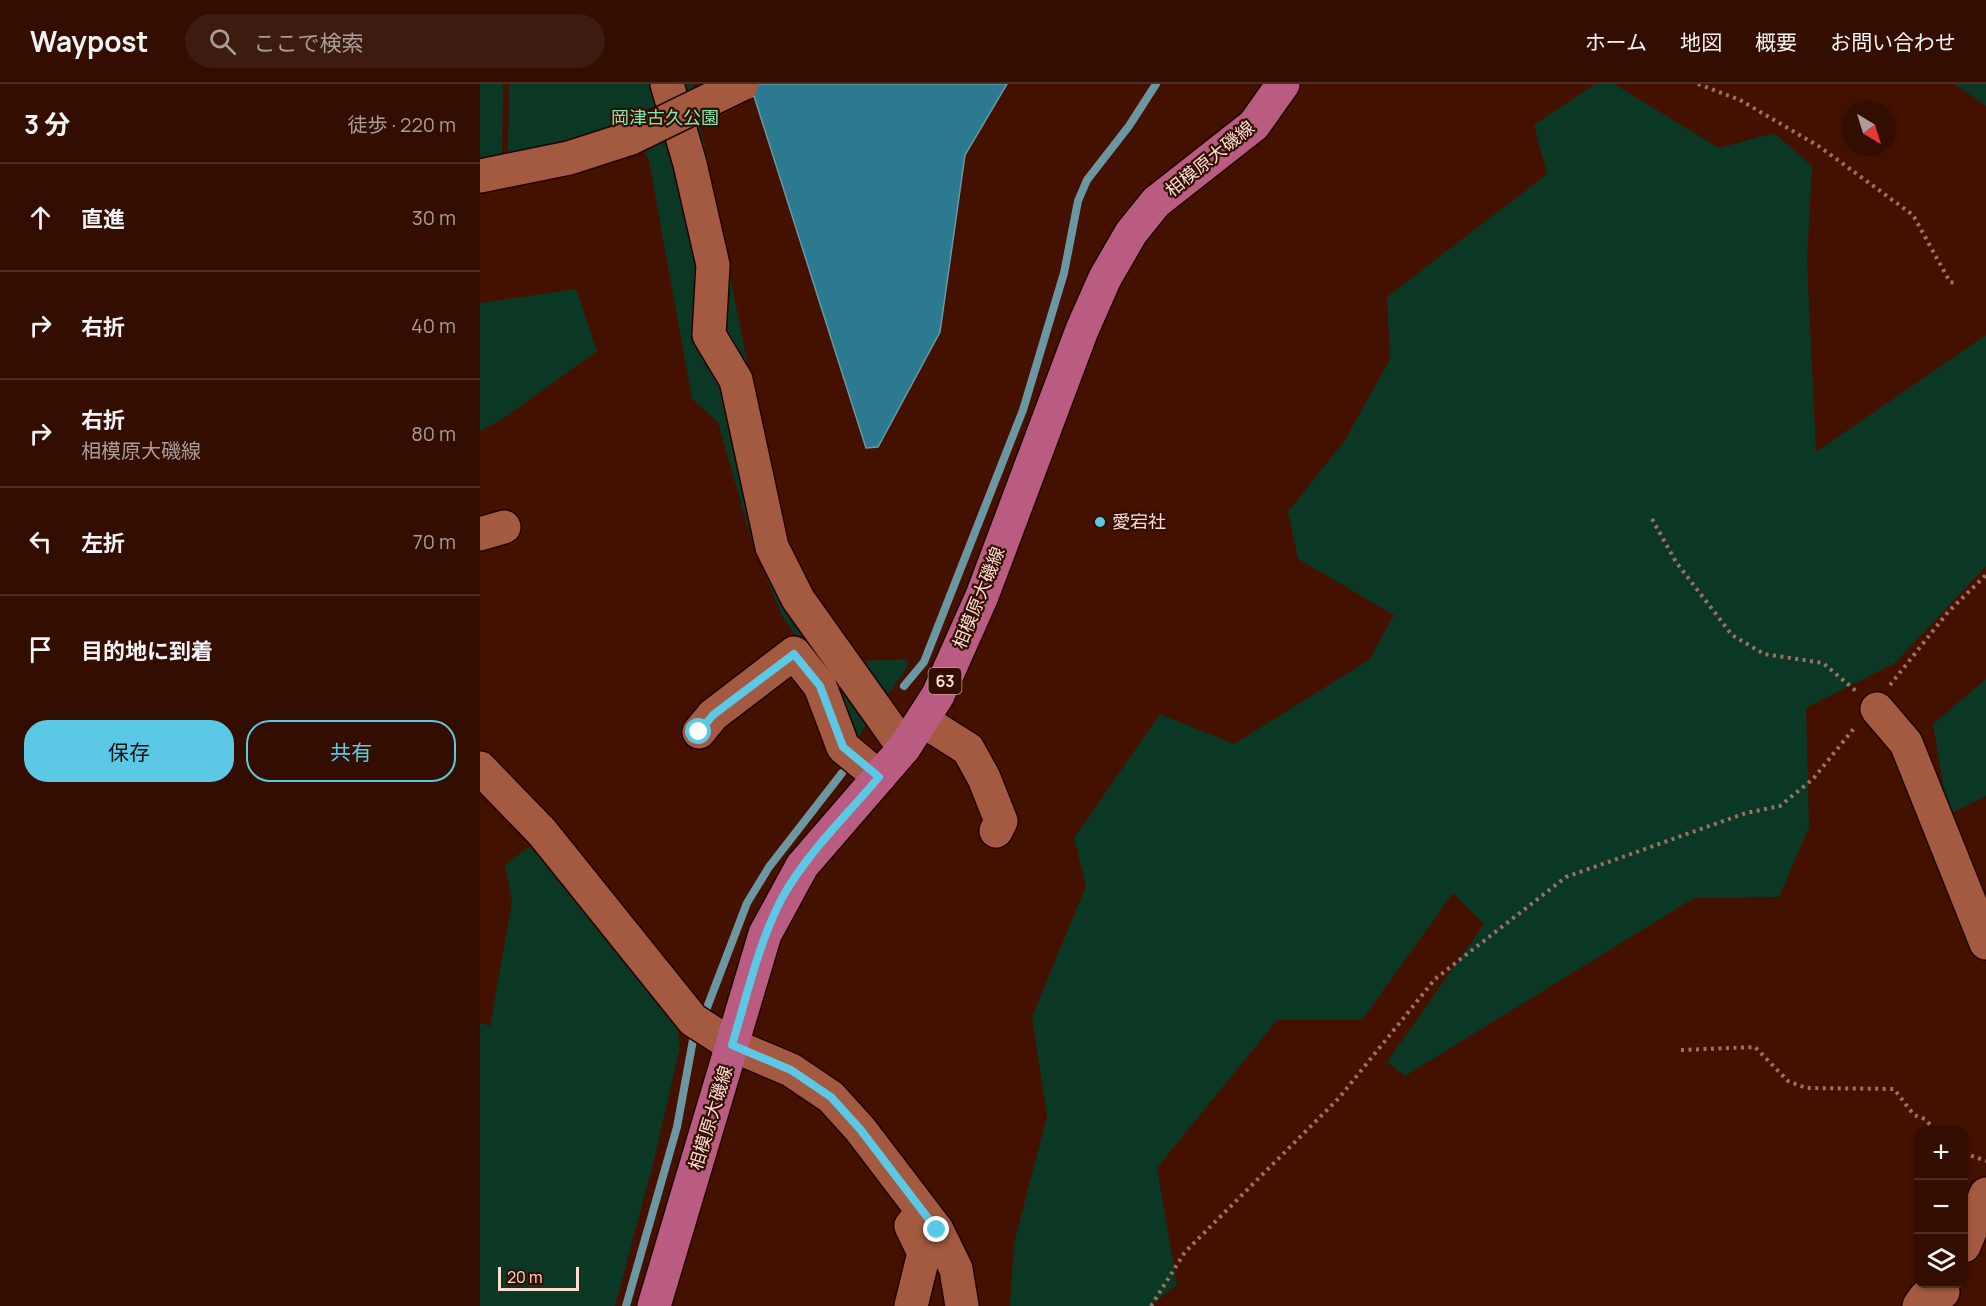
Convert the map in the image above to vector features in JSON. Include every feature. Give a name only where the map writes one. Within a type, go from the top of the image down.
[{"type":"main road","name":"相模原大磯線","points":[[654,1306],[711,1032],[765,934],[782,898],[802,866],[904,748],[938,695],[982,596],[1082,330],[1105,278],[1131,233],[1156,202],[1254,125],[1283,84]]},
{"type":"street","points":[[667,84],[690,164],[713,265],[709,335],[736,380],[772,547],[798,599],[904,748]]},
{"type":"street","points":[[480,176],[569,158],[631,138],[742,84]]},
{"type":"street","points":[[705,718],[788,643],[820,686],[843,747],[879,777]]},
{"type":"street","points":[[1877,709],[1906,743],[1986,943]]},
{"type":"street","points":[[922,720],[968,749],[984,777],[1001,821],[996,831]]},
{"type":"street","points":[[480,768],[542,832],[711,1032],[791,1070],[831,1097],[860,1129],[937,1230],[970,1298]]},
{"type":"street","points":[[1968,1237],[1986,1194]]},
{"type":"street","points":[[911,1306],[924,1253],[911,1226],[923,1211]]},
{"type":"path","points":[[1698,84],[1740,100],[1820,147],[1913,214],[1950,282],[1955,283]]},
{"type":"path","points":[[1652,519],[1676,562],[1732,635],[1764,654],[1823,663],[1877,709]]},
{"type":"path","points":[[1151,1306],[1185,1252],[1339,1098],[1435,979],[1566,877],[1746,813],[1780,806],[1813,779],[1859,723],[1877,709],[1886,690],[1910,657],[1948,612],[1986,575]]},
{"type":"path","points":[[1681,1050],[1755,1047],[1788,1081],[1806,1088],[1894,1089],[1914,1115],[1925,1119],[1931,1126]]},
{"type":"path","points":[[1968,1154],[1986,1161]]},
{"type":"green space","points":[[480,84],[503,84],[502,153],[480,162]]},
{"type":"green space","name":"岡津古久公園","points":[[509,84],[692,84],[784,548],[818,608],[860,661],[908,659],[908,666],[853,745],[829,682],[782,616],[753,545],[718,422],[692,399],[649,161],[631,124],[508,156]]},
{"type":"green space","points":[[1595,84],[1614,84],[1719,148],[1774,133],[1812,166],[1807,261],[1816,452],[1986,335],[1986,566],[1895,663],[1806,708],[1809,827],[1779,897],[1694,898],[1405,1076],[1387,1062],[1484,924],[1453,893],[1362,1020],[1277,1020],[1157,1168],[1177,1285],[1150,1306],[1010,1306],[1014,1243],[1047,1116],[1032,1017],[1086,886],[1074,838],[1160,714],[1234,744],[1369,660],[1394,615],[1298,559],[1288,512],[1345,440],[1390,359],[1387,297],[1547,174],[1534,125]]},
{"type":"green space","points":[[1955,84],[1986,84],[1986,106]]},
{"type":"green space","points":[[576,289],[597,351],[504,418],[480,431],[480,303]]},
{"type":"green space","points":[[1986,679],[1986,796],[1948,815],[1933,724]]},
{"type":"green space","points":[[530,846],[554,867],[677,1025],[680,1047],[654,1160],[615,1306],[480,1306],[480,1023],[490,1026],[512,902],[505,865]]},
{"type":"water","points":[[734,84],[1007,84],[965,155],[940,332],[878,447],[866,448],[754,96],[742,100]]},
{"type":"waterway","points":[[904,686],[924,662],[1023,410],[1064,273],[1078,201],[1087,180],[1129,126],[1156,84]]},
{"type":"waterway","points":[[703,1018],[747,903],[769,867],[842,773]]},
{"type":"waterway","points":[[626,1306],[677,1127],[693,1040],[698,1030]]},
{"type":"place","name":"愛宕社","points":[[1100,522]]},
{"type":"route","points":[[699,732],[713,715],[794,654],[820,686],[843,747],[879,777],[802,866],[782,898],[765,934],[732,1045],[791,1070],[831,1097],[860,1129],[937,1230]]}]
